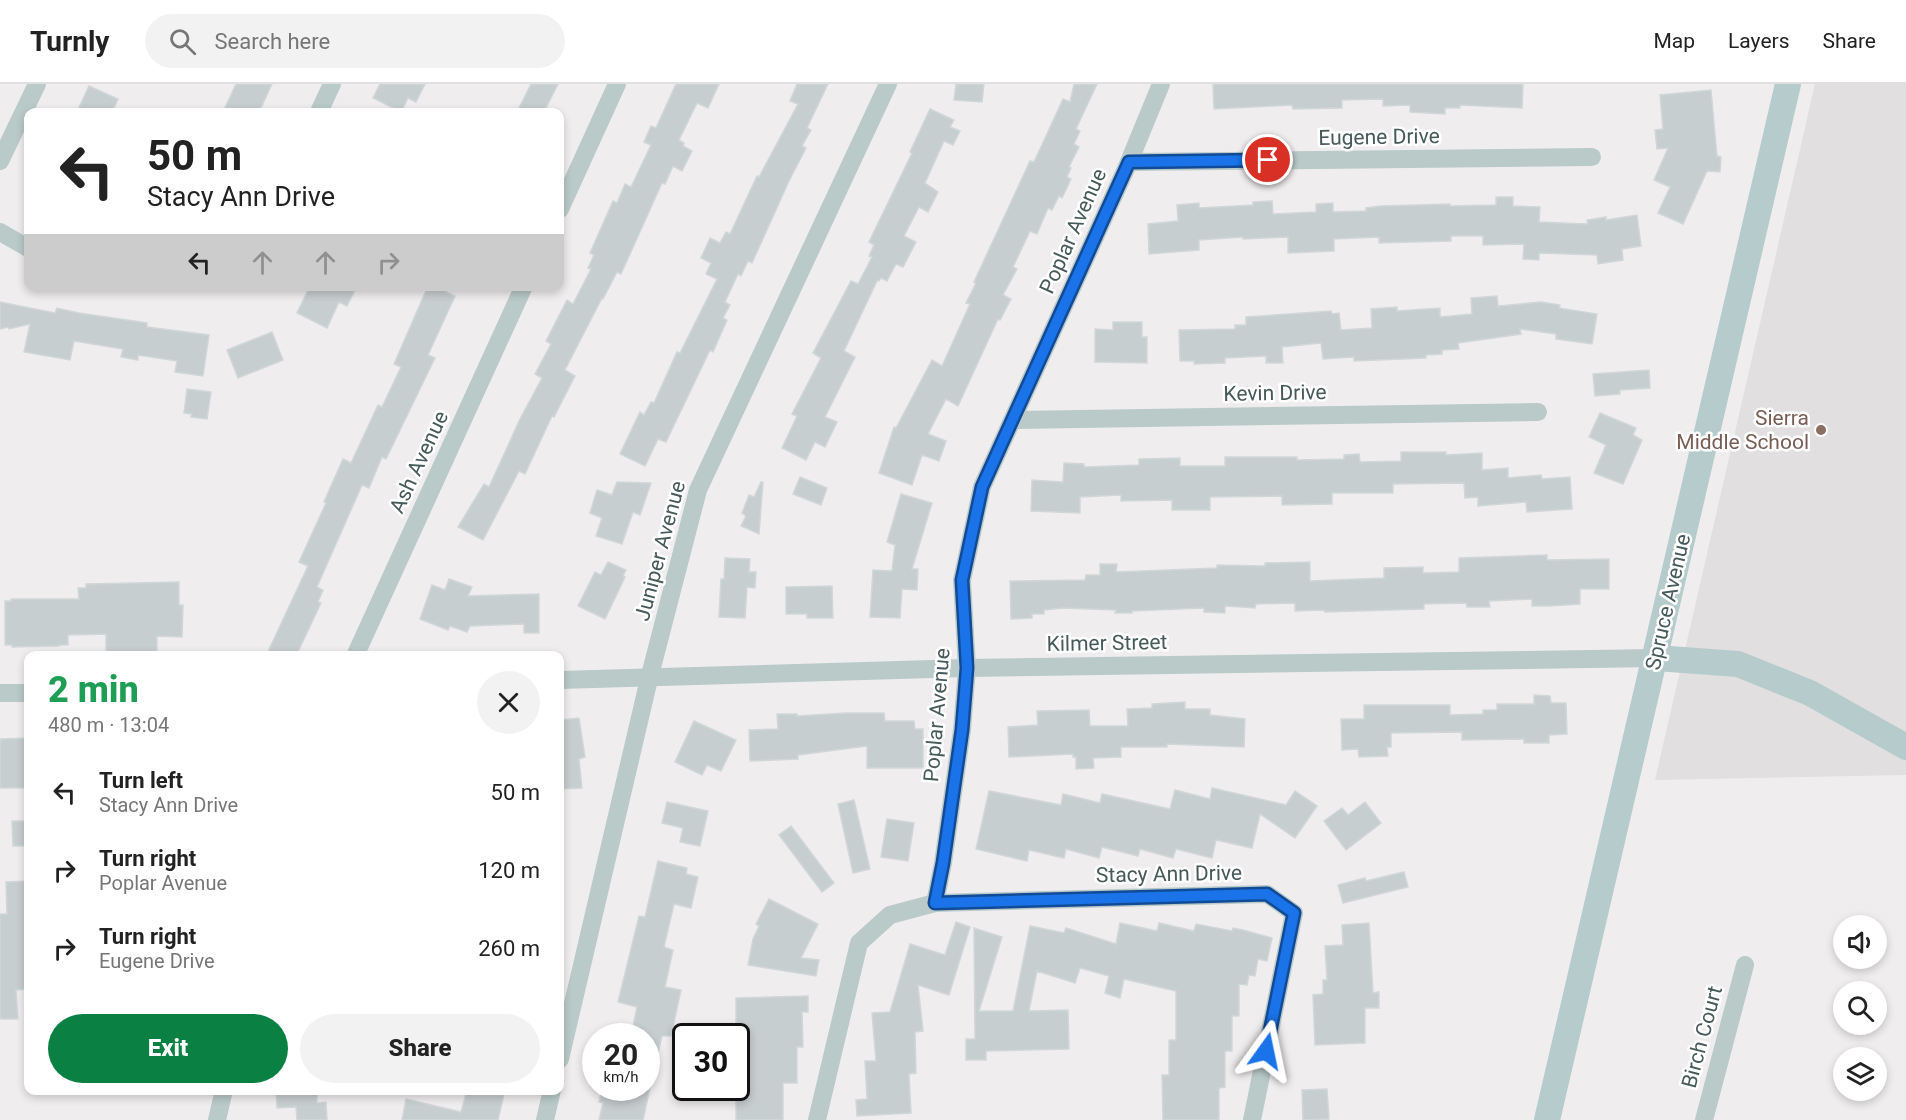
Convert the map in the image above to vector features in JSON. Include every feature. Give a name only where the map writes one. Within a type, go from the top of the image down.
[{"type":"main road","name":"Spruce Avenue","points":[[1547,1120],[1788,84]]},
{"type":"main road","points":[[1656,658],[1738,664],[1810,693],[1906,747]]},
{"type":"street","points":[[26,108],[38,84]]},
{"type":"street","points":[[320,108],[332,84]]},
{"type":"street","points":[[564,200],[617,84]]},
{"type":"street","name":"Juniper Avenue","points":[[564,1042],[649,678],[698,490],[888,84]]},
{"type":"street","name":"Poplar Avenue","points":[[935,903],[962,730],[967,668],[962,580],[982,487],[1129,162],[1161,84]]},
{"type":"street","points":[[0,160],[24,112]]},
{"type":"street","name":"Eugene Drive","points":[[1129,162],[1592,157]]},
{"type":"street","points":[[0,232],[24,246]]},
{"type":"street","name":"Ash Avenue","points":[[358,651],[522,291]]},
{"type":"street","name":"Kevin Drive","points":[[1013,420],[1538,411]]},
{"type":"street","name":"Kilmer Street","points":[[564,680],[967,668],[1656,658]]},
{"type":"street","points":[[0,693],[24,693]]},
{"type":"street","name":"Stacy Ann Drive","points":[[935,903],[1267,894],[1294,913],[1252,1120]]},
{"type":"street","points":[[817,1120],[859,944],[890,915],[935,903]]},
{"type":"street","name":"Birch Court","points":[[1704,1120],[1745,965]]},
{"type":"street","points":[[217,1120],[223,1095]]},
{"type":"street","points":[[545,1120],[551,1095]]},
{"type":"shaded area","name":"Sierra Middle School","points":[[1815,84],[1906,84],[1906,775],[1655,780]]},
{"type":"building","points":[[236,84],[272,84],[261,108],[225,108]]},
{"type":"building","points":[[380,84],[425,84],[416,102],[408,98],[403,108],[393,108],[373,98]]},
{"type":"building","points":[[531,84],[558,84],[546,108],[519,108]]},
{"type":"building","points":[[676,84],[719,84],[708,108],[697,103],[679,140],[684,143],[683,146],[692,151],[682,171],[673,166],[665,184],[662,183],[621,274],[617,272],[565,370],[575,376],[554,417],[552,416],[525,474],[519,471],[483,540],[458,527],[484,484],[489,487],[520,419],[542,378],[535,374],[551,344],[546,341],[567,300],[573,304],[591,269],[588,268],[594,255],[590,253],[613,201],[617,203],[625,184],[631,187],[651,145],[644,142],[651,126],[656,128]]},
{"type":"building","points":[[797,84],[828,84],[807,128],[811,130],[802,146],[806,148],[752,263],[748,261],[741,276],[738,274],[725,302],[730,305],[723,318],[727,320],[713,352],[710,350],[666,442],[658,439],[645,466],[620,454],[640,412],[644,415],[651,402],[654,403],[677,352],[680,353],[717,279],[706,274],[711,263],[701,258],[710,238],[720,243],[726,232],[730,234],[757,176],[759,177],[798,104],[790,101]]},
{"type":"building","points":[[956,84],[984,84],[982,102],[954,100]]},
{"type":"building","points":[[1074,84],[1097,84],[1076,129],[1080,131],[1074,144],[1079,147],[1069,167],[1071,168],[1067,177],[1071,179],[1062,198],[1059,196],[1052,210],[1048,208],[1037,234],[1030,231],[1013,267],[1017,269],[1003,295],[1011,299],[1000,320],[998,319],[958,406],[946,399],[928,434],[946,441],[939,461],[922,455],[912,485],[879,473],[894,427],[896,428],[932,360],[942,366],[970,304],[966,303],[976,283],[974,282],[1030,161],[1034,162],[1063,99],[1070,102]]},
{"type":"building","points":[[1213,84],[1523,84],[1522,108],[1460,105],[1460,108],[1445,108],[1445,114],[1410,112],[1410,105],[1383,106],[1383,99],[1342,100],[1342,108],[1293,109],[1292,105],[1214,109]]},
{"type":"building","points":[[89,86],[118,99],[114,108],[79,108]]},
{"type":"building","points":[[1711,90],[1717,156],[1721,157],[1720,172],[1707,171],[1683,224],[1658,213],[1670,187],[1654,180],[1668,148],[1657,149],[1655,130],[1663,129],[1660,95]]},
{"type":"building","points":[[930,109],[954,120],[950,127],[960,131],[953,145],[944,141],[925,183],[938,192],[928,212],[919,207],[904,236],[916,242],[903,267],[896,264],[887,281],[881,278],[877,281],[844,351],[855,357],[825,417],[837,422],[825,447],[815,442],[806,460],[782,448],[797,416],[792,414],[821,358],[813,353],[851,281],[858,284],[872,257],[869,256],[874,245],[869,242],[912,153],[910,152]]},
{"type":"building","points":[[1496,197],[1513,197],[1513,206],[1540,207],[1539,222],[1588,224],[1587,220],[1606,217],[1606,220],[1637,215],[1641,246],[1622,249],[1623,260],[1598,264],[1597,255],[1539,253],[1539,260],[1523,259],[1524,244],[1483,245],[1483,236],[1451,236],[1451,241],[1379,243],[1379,237],[1334,239],[1334,251],[1288,253],[1288,237],[1243,239],[1243,237],[1199,240],[1199,250],[1149,254],[1148,224],[1178,221],[1177,205],[1199,203],[1199,208],[1253,205],[1253,202],[1272,201],[1273,214],[1316,212],[1316,204],[1333,203],[1333,212],[1366,211],[1366,208],[1380,206],[1496,205]]},
{"type":"building","points":[[308,291],[354,291],[347,306],[339,302],[327,328],[297,313]]},
{"type":"building","points":[[426,291],[444,291],[455,296],[428,355],[435,358],[386,459],[382,457],[369,488],[362,485],[317,587],[323,590],[318,602],[321,603],[298,651],[268,651],[308,566],[299,562],[326,503],[324,502],[343,459],[351,463],[378,405],[382,407],[401,367],[394,364]]},
{"type":"building","points":[[1497,296],[1498,306],[1541,302],[1560,305],[1559,308],[1597,314],[1592,344],[1556,339],[1556,334],[1520,329],[1521,334],[1458,343],[1459,349],[1442,350],[1442,354],[1426,355],[1426,358],[1354,361],[1354,357],[1323,359],[1321,343],[1282,347],[1283,363],[1266,363],[1266,356],[1225,358],[1225,363],[1194,364],[1194,361],[1180,361],[1179,330],[1235,329],[1235,325],[1246,325],[1246,317],[1331,311],[1332,314],[1339,313],[1341,330],[1372,328],[1371,309],[1397,307],[1397,311],[1440,308],[1440,317],[1472,314],[1471,298]]},
{"type":"building","points":[[0,302],[55,313],[57,308],[147,323],[147,327],[209,335],[203,376],[175,372],[177,361],[138,355],[138,360],[121,357],[123,349],[74,341],[70,360],[24,352],[30,324],[0,329]]},
{"type":"building","points":[[1113,322],[1142,322],[1142,337],[1147,337],[1147,363],[1095,362],[1095,329],[1113,330]]},
{"type":"building","points":[[272,332],[283,360],[238,378],[227,350]]},
{"type":"building","points":[[1649,370],[1650,388],[1620,390],[1620,394],[1595,396],[1593,374]]},
{"type":"building","points":[[187,389],[211,392],[207,419],[191,417],[192,414],[184,413]]},
{"type":"building","points":[[1600,413],[1636,428],[1633,435],[1642,440],[1623,484],[1594,473],[1606,445],[1589,437]]},
{"type":"building","points":[[1401,452],[1446,452],[1446,455],[1482,453],[1482,470],[1508,468],[1508,478],[1541,475],[1542,479],[1570,477],[1572,509],[1527,512],[1526,502],[1478,506],[1478,497],[1465,498],[1464,483],[1393,484],[1393,493],[1332,493],[1332,504],[1282,505],[1282,496],[1210,497],[1210,510],[1172,510],[1172,500],[1121,501],[1121,495],[1080,497],[1080,513],[1031,511],[1032,480],[1063,482],[1064,463],[1084,464],[1084,467],[1139,465],[1139,459],[1180,458],[1180,466],[1225,466],[1225,457],[1344,459],[1344,455],[1359,454],[1360,462],[1401,461]]},
{"type":"building","points":[[800,477],[827,488],[821,505],[793,494]]},
{"type":"building","points":[[617,482],[651,483],[640,515],[633,512],[622,544],[596,536],[602,518],[590,513],[597,490],[612,495]]},
{"type":"building","points":[[763,482],[759,534],[741,526],[746,516],[742,513],[749,495],[754,497]]},
{"type":"building","points":[[901,494],[932,503],[912,569],[918,569],[917,590],[902,589],[900,618],[870,617],[873,570],[892,571],[895,545],[887,542]]},
{"type":"building","points":[[1547,555],[1547,560],[1609,559],[1609,589],[1580,589],[1580,604],[1549,606],[1532,606],[1532,599],[1489,601],[1490,607],[1467,607],[1466,603],[1424,604],[1424,609],[1325,612],[1324,610],[1295,611],[1295,603],[1256,604],[1255,608],[1225,606],[1225,613],[1204,612],[1204,608],[1115,613],[1116,610],[1063,608],[1044,610],[1044,614],[1032,614],[1032,618],[1011,619],[1010,581],[1085,580],[1086,575],[1100,575],[1100,564],[1117,564],[1116,572],[1310,562],[1310,581],[1384,578],[1384,568],[1423,567],[1423,573],[1459,572],[1459,558]]},
{"type":"building","points":[[725,558],[750,559],[749,572],[756,572],[755,588],[747,587],[745,618],[719,617],[721,579],[724,579]]},
{"type":"building","points":[[608,562],[626,570],[623,576],[625,577],[605,619],[578,606],[595,572],[601,575]]},
{"type":"building","points":[[449,579],[472,587],[468,596],[539,594],[539,633],[524,633],[524,624],[470,626],[467,632],[450,626],[448,630],[420,619],[432,585],[445,590]]},
{"type":"building","points":[[179,582],[179,605],[183,605],[182,637],[157,636],[157,651],[106,651],[106,634],[68,635],[68,645],[59,646],[12,647],[12,645],[5,645],[5,601],[11,601],[11,599],[79,599],[78,588],[86,588],[86,584]]},
{"type":"building","points":[[832,586],[833,618],[807,618],[807,614],[786,614],[786,587]]},
{"type":"building","points":[[1534,695],[1550,696],[1551,703],[1566,703],[1567,734],[1549,735],[1549,743],[1524,743],[1524,739],[1462,740],[1462,732],[1391,733],[1391,747],[1387,747],[1388,756],[1359,757],[1358,749],[1342,750],[1341,719],[1364,719],[1364,705],[1450,705],[1450,715],[1483,714],[1483,710],[1497,710],[1497,704],[1534,704]]},
{"type":"building","points":[[1185,702],[1185,709],[1210,709],[1210,715],[1245,719],[1244,747],[1167,744],[1167,747],[1121,747],[1121,757],[1093,758],[1094,768],[1076,769],[1076,757],[1073,757],[1073,754],[1009,757],[1008,727],[1038,725],[1037,711],[1089,710],[1090,726],[1128,726],[1127,709],[1152,708],[1152,704]]},
{"type":"building","points":[[884,713],[885,721],[914,721],[915,729],[923,729],[923,768],[867,768],[867,746],[798,755],[798,759],[750,761],[749,730],[778,729],[777,714],[797,714],[797,716]]},
{"type":"building","points":[[579,718],[585,757],[579,759],[582,788],[564,789],[564,720]]},
{"type":"building","points":[[694,721],[736,740],[721,771],[707,765],[702,775],[675,762]]},
{"type":"building","points":[[24,738],[24,788],[0,788],[0,739]]},
{"type":"building","points":[[1212,788],[1286,805],[1295,791],[1317,806],[1295,838],[1260,814],[1252,848],[1216,840],[1212,858],[1176,849],[1173,858],[1140,849],[1138,856],[1102,847],[1099,858],[1066,849],[1064,858],[1029,850],[1027,861],[976,849],[989,791],[1061,805],[1063,794],[1100,803],[1102,794],[1170,809],[1175,790],[1210,799]]},
{"type":"building","points":[[854,800],[870,869],[853,873],[838,804]]},
{"type":"building","points":[[667,802],[708,811],[700,846],[680,842],[683,828],[662,823]]},
{"type":"building","points":[[1365,802],[1381,823],[1346,850],[1324,821],[1342,808],[1348,815]]},
{"type":"building","points":[[887,819],[914,823],[908,861],[881,857]]},
{"type":"building","points":[[12,821],[24,821],[24,846],[13,846]]},
{"type":"building","points":[[791,826],[834,883],[822,892],[779,835]]},
{"type":"building","points":[[658,861],[687,868],[686,874],[698,877],[691,908],[674,904],[664,947],[673,950],[665,987],[681,990],[671,1036],[662,1036],[660,1044],[660,1023],[634,1023],[637,1007],[618,1002],[639,916],[645,917]]},
{"type":"building","points":[[1404,872],[1408,887],[1343,903],[1338,885]]},
{"type":"building","points":[[24,881],[24,989],[16,990],[18,1019],[0,1019],[0,914],[7,914],[6,882]]},
{"type":"building","points":[[769,899],[818,924],[801,958],[819,960],[816,976],[748,965],[753,939],[759,926],[756,924]]},
{"type":"building","points":[[956,922],[970,927],[949,995],[918,985],[923,1031],[915,1032],[916,1073],[909,1074],[911,1113],[857,1116],[856,1100],[867,1099],[865,1061],[876,1061],[872,1013],[890,1012],[910,944],[945,955]]},
{"type":"building","points":[[1120,923],[1157,931],[1159,923],[1194,931],[1196,924],[1232,931],[1233,928],[1272,938],[1267,961],[1258,959],[1255,976],[1249,975],[1247,985],[1239,984],[1239,1016],[1232,1016],[1232,1051],[1225,1051],[1225,1087],[1219,1088],[1219,1120],[1163,1120],[1162,1075],[1169,1075],[1169,1040],[1176,1040],[1176,991],[1124,979],[1120,998],[1105,993],[1109,976],[1080,968],[1075,983],[1037,971],[1029,1011],[1068,1010],[1069,1049],[986,1051],[986,1060],[966,1060],[966,1039],[975,1039],[974,928],[1002,937],[979,1011],[1013,1011],[1030,926],[1064,933],[1066,928],[1116,944]]},
{"type":"building","points":[[1369,923],[1373,993],[1379,992],[1379,1008],[1365,1008],[1365,1043],[1315,1045],[1313,995],[1323,994],[1323,980],[1327,980],[1325,946],[1343,945],[1342,925]]},
{"type":"building","points":[[808,996],[808,1012],[802,1012],[803,1047],[797,1047],[797,1083],[783,1083],[783,1120],[736,1120],[736,1101],[750,1101],[750,1023],[736,1023],[736,998]]},
{"type":"building","points":[[1327,1089],[1329,1119],[1303,1120],[1302,1090]]},
{"type":"building","points":[[276,1095],[317,1095],[317,1103],[326,1102],[327,1120],[297,1120],[296,1107],[277,1108]]},
{"type":"building","points":[[466,1095],[504,1095],[498,1120],[402,1120],[406,1099],[461,1112]]},
{"type":"building","points":[[647,1101],[643,1120],[599,1120],[603,1103],[599,1102]]},
{"type":"place","name":"Sierra Middle School","points":[[1821,430]]},
{"type":"route","points":[[1266,1051],[1294,913],[1267,894],[935,903],[962,730],[967,668],[962,580],[982,487],[1129,162],[1268,160]]}]
